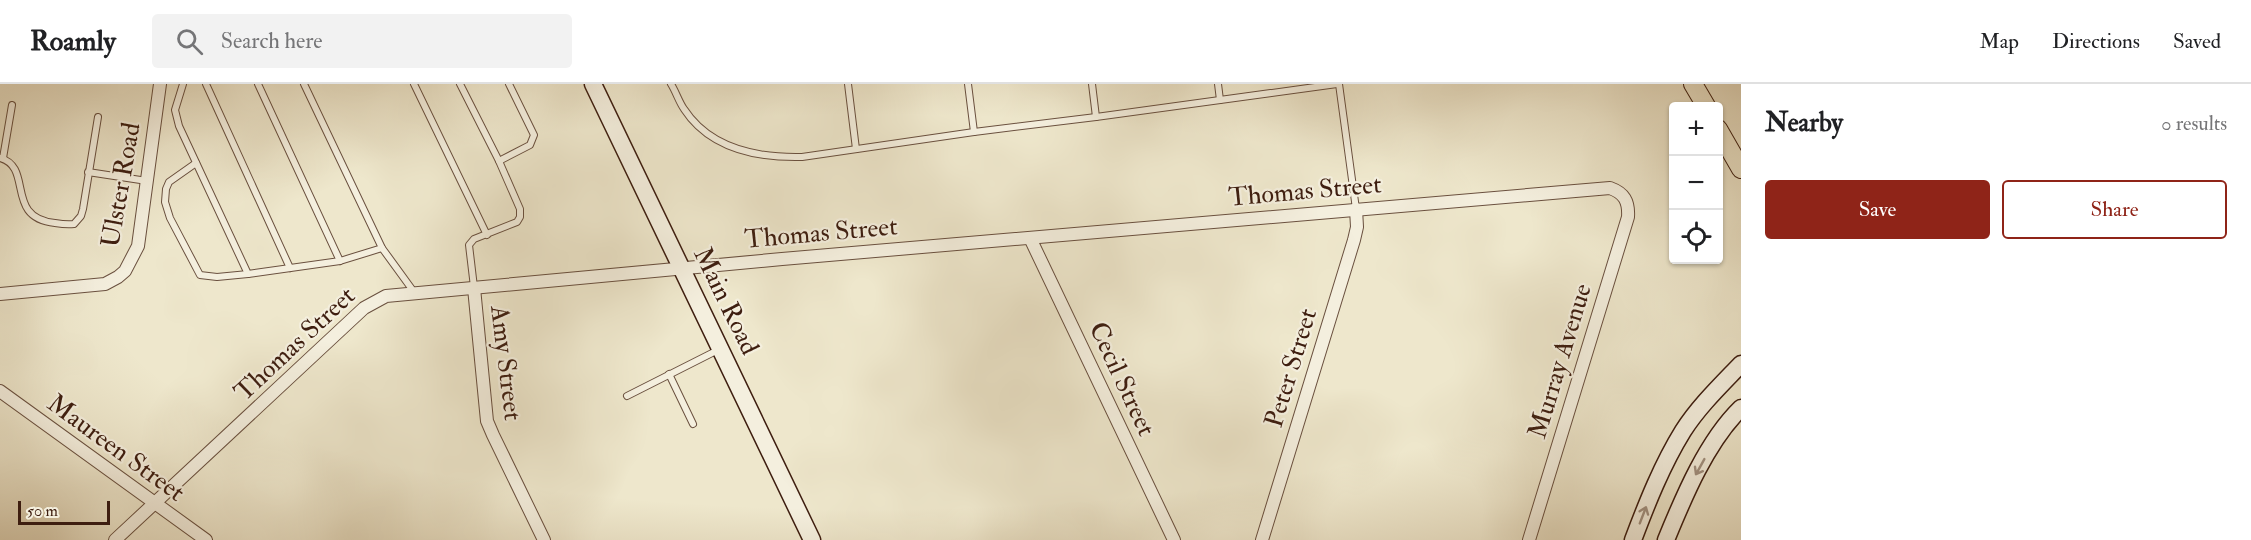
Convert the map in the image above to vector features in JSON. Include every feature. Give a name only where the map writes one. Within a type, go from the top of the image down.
[{"type":"main road","name":"Main Road","points":[[593,84],[812,540]]},
{"type":"main road","points":[[1693,84],[1704,102]]},
{"type":"main road","points":[[1723,136],[1741,169]]},
{"type":"main road","points":[[1633,540],[1653,489],[1684,430],[1718,387],[1741,364]]},
{"type":"main road","points":[[1666,540],[1703,462],[1731,418],[1741,408]]},
{"type":"street","name":"Ulster Road","points":[[0,294],[94,285],[118,277],[129,266],[138,246],[160,84]]},
{"type":"street","name":"Thomas Street","points":[[115,540],[364,308],[380,297],[682,268],[1603,187],[1613,189],[1622,195]]},
{"type":"street","name":"Murray Avenue","points":[[1529,540],[1628,217],[1628,204],[1622,195]]},
{"type":"street","name":"Peter Street","points":[[1262,540],[1354,240],[1357,227],[1356,208]]},
{"type":"street","name":"Cecil Street","points":[[1030,238],[1174,540]]},
{"type":"street","name":"Amy Street","points":[[474,288],[487,420],[544,540]]},
{"type":"street","name":"Maureen Street","points":[[0,391],[206,540]]},
{"type":"lane","points":[[183,84],[175,110],[176,117],[248,274]]},
{"type":"lane","points":[[207,84],[290,268]]},
{"type":"lane","points":[[258,84],[340,261]]},
{"type":"lane","points":[[304,84],[382,248],[414,293]]},
{"type":"lane","points":[[414,84],[487,235]]},
{"type":"lane","points":[[460,84],[499,161],[520,209],[517,222],[474,239],[469,245],[474,288]]},
{"type":"lane","points":[[499,161],[530,145],[534,138],[509,84]]},
{"type":"lane","points":[[671,84],[685,110],[715,139],[731,147],[775,158],[802,157],[1338,84],[1356,208]]},
{"type":"lane","points":[[848,84],[856,149]]},
{"type":"lane","points":[[968,84],[974,132]]},
{"type":"lane","points":[[1092,84],[1096,117]]},
{"type":"lane","points":[[1218,84],[1220,100]]},
{"type":"lane","points":[[12,105],[1,158],[14,168],[28,211],[42,222],[74,224],[81,216],[98,117]]},
{"type":"lane","points":[[196,163],[172,178],[166,189],[165,202],[170,218],[200,275],[217,277],[248,274],[340,261],[382,248]]},
{"type":"lane","points":[[88,172],[147,181]]},
{"type":"lane","points":[[627,396],[720,348]]},
{"type":"lane","points":[[669,374],[693,424]]}]
